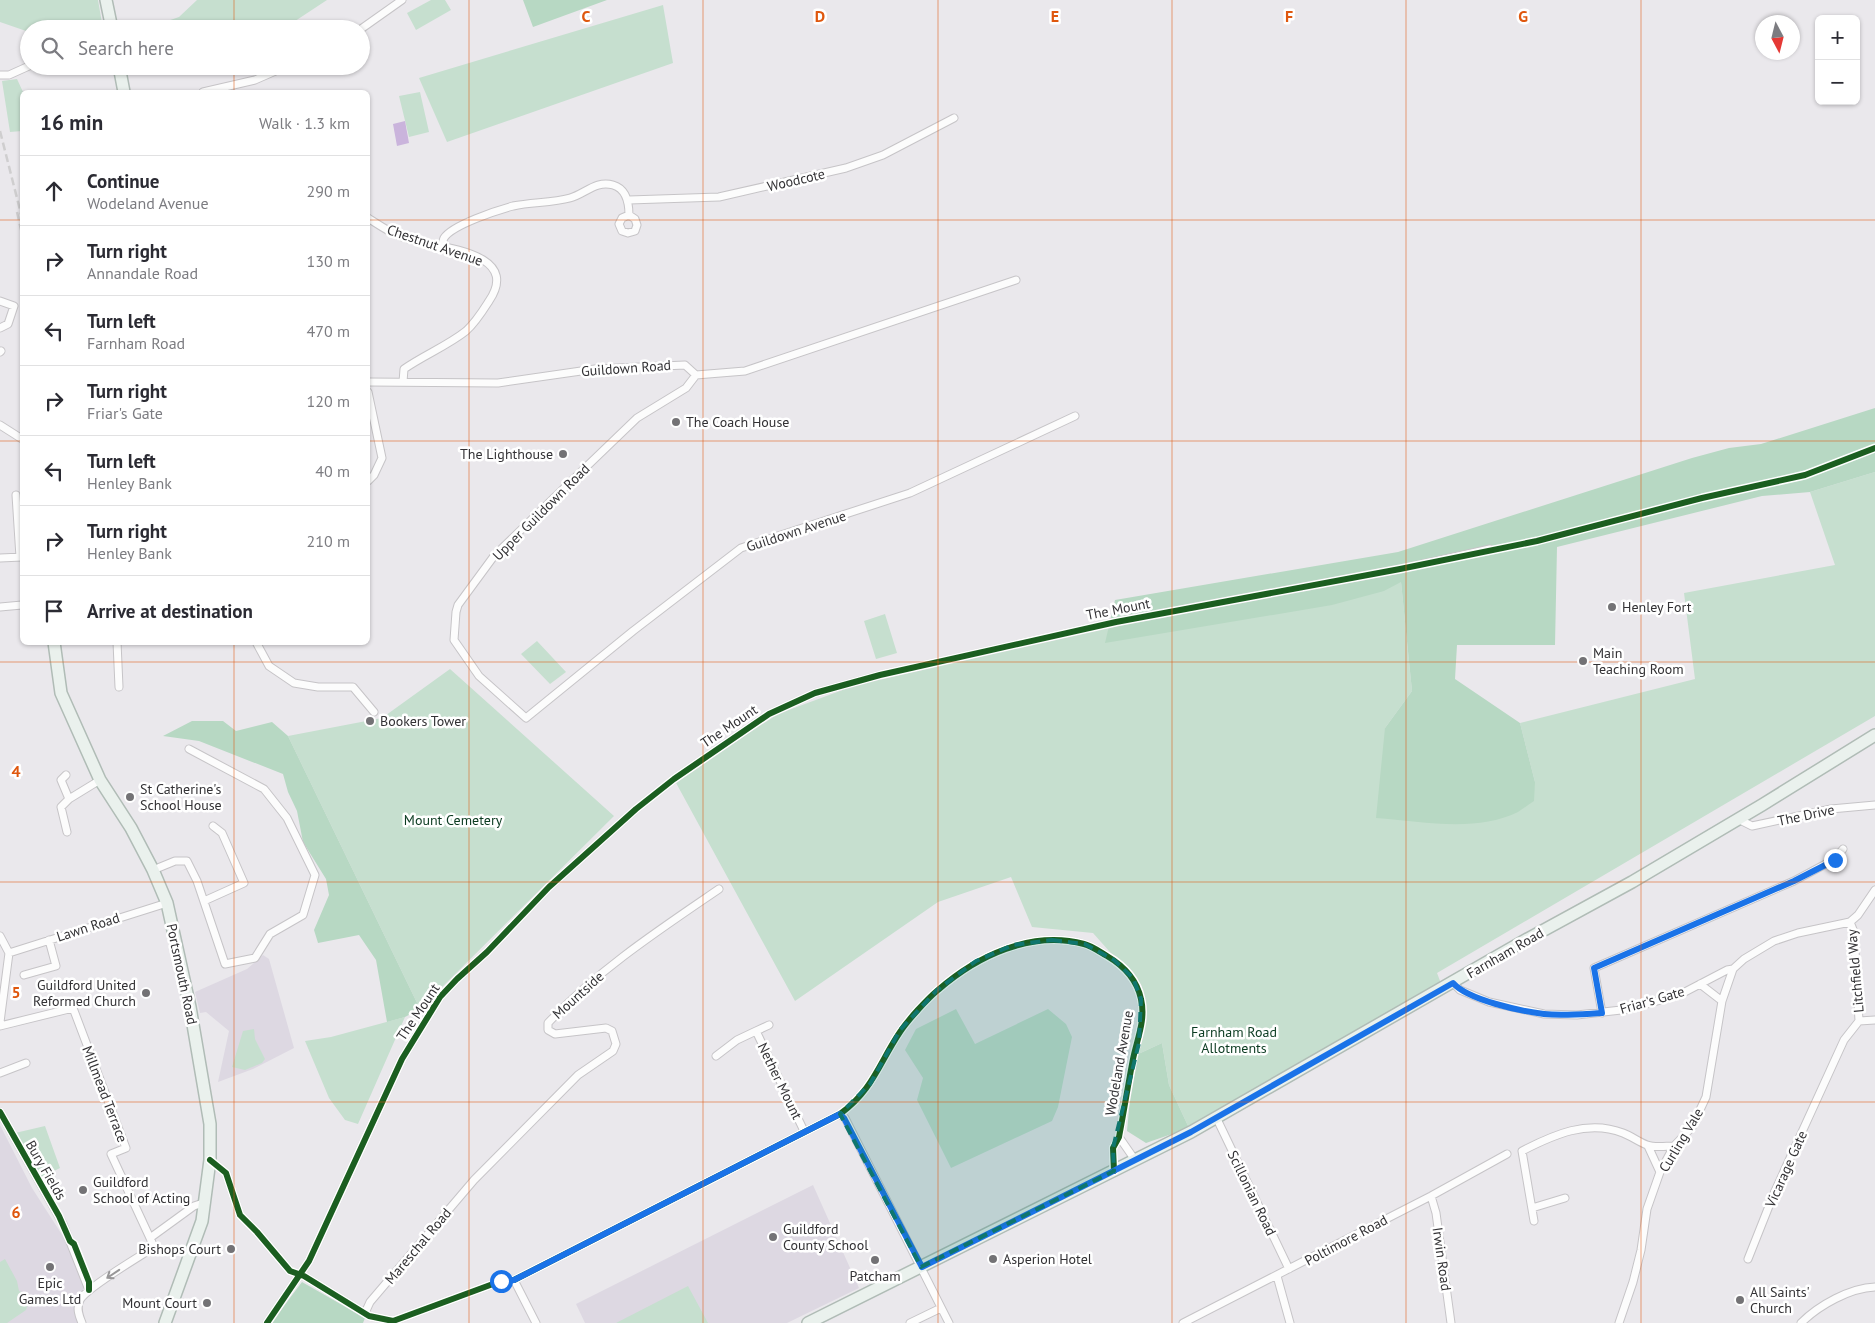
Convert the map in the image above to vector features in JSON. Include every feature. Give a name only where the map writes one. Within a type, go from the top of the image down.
[{"type":"main road","points":[[106,0],[110,20]]},
{"type":"main road","points":[[121,75],[124,90]]},
{"type":"main road","name":"Portsmouth Road","points":[[54,645],[61,693],[100,780],[131,828],[153,870],[167,903],[192,1016],[210,1124],[210,1160],[202,1221],[165,1323]]},
{"type":"main road","name":"Farnham Road","points":[[808,1323],[1191,1132],[1632,882],[1738,820],[1875,735]]},
{"type":"street","points":[[370,23],[402,0]]},
{"type":"street","points":[[0,75],[9,75],[20,70]]},
{"type":"street","points":[[212,90],[255,80],[266,75]]},
{"type":"street","name":"Woodcote","points":[[629,200],[719,197],[846,168],[883,155],[954,118]]},
{"type":"street","points":[[442,245],[444,238],[451,231],[479,217],[513,206],[571,198],[600,183],[614,185],[624,192],[629,200],[629,215]]},
{"type":"street","name":"Chestnut Avenue","points":[[370,219],[392,234],[413,241],[442,245],[479,257],[492,265],[496,278],[496,290],[475,322],[442,347],[420,357],[404,369],[403,382]]},
{"type":"street","points":[[696,375],[745,372],[1016,280]]},
{"type":"street","points":[[0,300],[20,308]]},
{"type":"street","points":[[0,328],[8,324],[14,306]]},
{"type":"street","name":"Guildown Road","points":[[370,382],[498,383],[595,369],[685,364],[696,375]]},
{"type":"street","name":"Upper Guildown Road","points":[[526,718],[479,676],[454,640],[458,605],[494,556],[594,459],[637,418],[686,388],[696,375]]},
{"type":"street","points":[[370,401],[382,458],[370,479]]},
{"type":"street","name":"Guildown Avenue","points":[[526,718],[633,631],[741,548],[910,493],[1075,416]]},
{"type":"street","points":[[0,425],[20,438]]},
{"type":"street","points":[[16,495],[20,545]]},
{"type":"street","name":"The Mount","points":[[267,1323],[301,1275],[332,1213],[402,1059],[425,1018],[440,997],[487,952],[560,876],[636,809],[674,779],[769,714],[815,693],[880,674],[1116,622],[1400,569],[1490,549]]},
{"type":"street","points":[[0,558],[20,557]]},
{"type":"street","points":[[0,607],[20,605]]},
{"type":"street","points":[[117,645],[119,687]]},
{"type":"street","points":[[258,645],[269,666],[294,683],[318,687],[353,687],[374,712]]},
{"type":"street","points":[[153,870],[175,861],[187,860],[204,901],[225,964],[256,958],[270,934],[303,915],[315,874],[287,818],[264,789],[189,749]]},
{"type":"street","points":[[66,775],[60,780],[69,799]]},
{"type":"street","points":[[67,832],[61,807],[69,799],[100,780]]},
{"type":"street","name":"The Drive","points":[[1738,820],[1752,826],[1831,809],[1875,805]]},
{"type":"street","points":[[204,901],[244,883],[222,833],[213,826]]},
{"type":"street","points":[[1602,1013],[1594,968],[1794,881],[1835,860],[1843,849]]},
{"type":"street","name":"Mountside","points":[[474,1180],[578,1075],[613,1051],[616,1044],[612,1031],[606,1028],[555,1034],[548,1030],[548,1024],[573,997],[632,949],[719,889]]},
{"type":"street","name":"Litchfield Way","points":[[1733,969],[1756,951],[1774,941],[1798,933],[1850,922],[1858,915],[1875,890]]},
{"type":"street","name":"Lawn Road","points":[[9,952],[167,903]]},
{"type":"street","name":"Litchfield Way","points":[[1827,1079],[1844,1040],[1859,1021],[1854,932],[1850,922]]},
{"type":"street","points":[[0,936],[9,952],[0,1022]]},
{"type":"street","points":[[24,974],[56,966],[49,940]]},
{"type":"street","name":"Wodeland Avenue","points":[[210,1160],[226,1173],[240,1215],[290,1270],[375,1318],[394,1321],[501,1281],[514,1280],[840,1114],[849,1108],[870,1084],[900,1030],[937,990],[976,961],[1013,945],[1052,940],[1085,944],[1114,960],[1133,978],[1142,999],[1142,1016],[1138,1043],[1119,1137],[1113,1148],[1114,1171]]},
{"type":"street","name":"Friar's Gate","points":[[1453,983],[1460,990],[1488,1002],[1544,1014],[1577,1015],[1630,1008],[1681,994],[1727,970],[1733,969]]},
{"type":"street","name":"Curling Vale","points":[[1619,1323],[1633,1282],[1641,1250],[1647,1209],[1660,1172],[1674,1146],[1692,1127],[1706,1097],[1722,1001],[1733,969]]},
{"type":"street","points":[[1700,984],[1722,1001]]},
{"type":"street","name":"Millmead Terrace","points":[[0,1026],[73,1008],[126,1148],[111,1154],[150,1238]]},
{"type":"street","name":"Litchfield Way","points":[[1859,1021],[1875,1020]]},
{"type":"street","name":"Nether Mount","points":[[716,1056],[737,1040],[769,1025]]},
{"type":"street","name":"Nether Mount","points":[[756,1032],[804,1131]]},
{"type":"street","points":[[0,1073],[26,1063]]},
{"type":"street","name":"Vicarage Gate","points":[[1748,1259],[1775,1191],[1827,1079]]},
{"type":"street","name":"Bury Fields","points":[[0,1112],[63,1224],[90,1290]]},
{"type":"street","points":[[840,1114],[844,1118],[922,1267],[949,1323]]},
{"type":"street","name":"Scillonian Road","points":[[1216,1117],[1289,1270]]},
{"type":"street","points":[[1534,1221],[1522,1151],[1565,1132],[1601,1128],[1622,1132],[1648,1146],[1674,1146]]},
{"type":"street","name":"Wodeland Avenue","points":[[1119,1137],[1135,1160]]},
{"type":"street","points":[[1648,1146],[1660,1172]]},
{"type":"street","name":"Poltimore Road","points":[[1183,1323],[1431,1196],[1506,1154]]},
{"type":"street","name":"Mareschal Road","points":[[365,1313],[370,1302],[474,1180]]},
{"type":"street","name":"Irwin Road","points":[[1431,1196],[1436,1212],[1451,1323]]},
{"type":"street","points":[[1532,1208],[1565,1198]]},
{"type":"street","points":[[82,1323],[78,1311],[80,1300],[90,1290],[154,1247],[150,1238],[194,1206],[206,1202]]},
{"type":"street","points":[[1277,1276],[1290,1323]]},
{"type":"street","points":[[514,1280],[536,1323]]},
{"type":"street","points":[[1801,1323],[1816,1310],[1830,1302],[1846,1295],[1875,1287]]},
{"type":"street","points":[[910,1323],[941,1308]]},
{"type":"highlighted area","points":[[1052,940],[1085,944],[1114,960],[1133,978],[1141,999],[1139,1043],[1113,1148],[1114,1171],[921,1267],[840,1114],[870,1084],[900,1030],[937,990],[976,961],[1013,945]]},
{"type":"shaded area","points":[[405,121],[409,143],[397,146],[393,124]]},
{"type":"shaded area","points":[[263,955],[269,959],[294,1048],[253,1069],[218,1082],[229,1031],[206,1012],[200,1013],[195,992],[247,969]]},
{"type":"shaded area","points":[[0,1125],[32,1188],[75,1255],[84,1286],[80,1307],[85,1323],[0,1323]]},
{"type":"shaded area","name":"Guildford County School","points":[[813,1185],[859,1288],[787,1323],[585,1323],[576,1304]]},
{"type":"green space","points":[[0,0],[98,0],[101,20],[20,20],[20,29],[0,22]]},
{"type":"green space","points":[[197,0],[327,0],[297,20],[170,20],[179,17]]},
{"type":"green space","points":[[431,0],[445,0],[451,10],[416,30],[407,13]]},
{"type":"green space","points":[[523,0],[607,0],[533,27]]},
{"type":"green space","points":[[663,5],[673,63],[447,142],[419,78]]},
{"type":"green space","points":[[17,79],[22,90],[20,90],[20,131],[10,132],[2,81]]},
{"type":"green space","points":[[420,92],[429,132],[409,137],[399,96]]},
{"type":"green space","points":[[1875,408],[1875,472],[1810,492],[1762,496],[1557,547],[1555,645],[1457,645],[1455,679],[1520,723],[1535,782],[1534,801],[1518,812],[1501,818],[1484,822],[1448,824],[1376,818],[1385,728],[1412,691],[1401,582],[1384,591],[1332,605],[1105,643],[1115,600],[1398,552],[1692,458],[1729,448],[1761,444]]},
{"type":"green space","name":"Farnham Road Allotments","points":[[1875,472],[1875,716],[1437,973],[1442,986],[1189,1128],[1169,1085],[1162,1043],[1134,1056],[1142,1016],[1133,978],[1093,933],[1032,927],[1011,877],[938,902],[795,1001],[675,781],[778,714],[856,685],[1109,627],[1401,582],[1412,691],[1385,728],[1535,782],[1520,723],[1695,679],[1684,593],[1835,565],[1810,492]]},
{"type":"green space","points":[[885,614],[897,653],[876,659],[864,621]]},
{"type":"green space","points":[[537,641],[566,672],[550,684],[521,654]]},
{"type":"green space","name":"Mount Cemetery","points":[[450,669],[614,816],[420,1009],[288,736],[382,718]]},
{"type":"green space","points":[[192,721],[223,721],[236,731],[272,722],[288,736],[420,1009],[405,1017],[387,1022],[376,960],[359,935],[318,943],[314,930],[329,895],[326,879],[303,842],[297,811],[288,792],[283,774],[199,741],[163,736]]},
{"type":"green space","points":[[956,1009],[975,1044],[1048,1009],[1066,1024],[1072,1037],[1058,1107],[1052,1121],[951,1168],[917,1100],[923,1078],[905,1050],[916,1029]]},
{"type":"green space","points":[[405,1017],[358,1124],[345,1120],[329,1098],[305,1041],[331,1037]]},
{"type":"green space","points":[[254,1029],[255,1039],[265,1059],[262,1063],[245,1070],[232,1067],[243,1031]]},
{"type":"green space","points":[[1162,1043],[1169,1085],[1189,1128],[1146,1143],[1127,1131],[1134,1056]]},
{"type":"green space","points":[[45,1126],[60,1168],[40,1178],[15,1133]]},
{"type":"green space","points":[[5,1259],[17,1281],[19,1291],[25,1293],[29,1300],[26,1310],[7,1323],[0,1323],[0,1262]]},
{"type":"green space","points":[[302,1282],[365,1318],[363,1323],[271,1323]]},
{"type":"green space","points":[[688,1286],[708,1323],[616,1323]]},
{"type":"railway","points":[[0,131],[20,210]]},
{"type":"railway","points":[[17,212],[20,225]]},
{"type":"cycle path","points":[[267,1323],[309,1261],[402,1059],[440,997],[487,952],[549,887],[636,809],[674,779],[769,714],[815,693],[880,675],[1116,622],[1400,569],[1537,541],[1702,498],[1805,475],[1875,448]]},
{"type":"cycle path","points":[[210,1160],[226,1173],[240,1215],[290,1271],[304,1276],[369,1316],[393,1321],[501,1281],[514,1280],[840,1114],[868,1086],[893,1043],[908,1022],[938,990],[953,978],[970,966],[1006,949],[1025,943],[1064,941],[1090,946],[1119,964],[1133,980],[1141,999],[1140,1029],[1119,1137],[1113,1148],[1114,1171]]},
{"type":"cycle path","points":[[0,1112],[59,1216],[70,1241],[74,1244],[89,1282],[89,1290]]},
{"type":"place","name":"The Coach House","points":[[676,422]]},
{"type":"place","name":"The Lighthouse","points":[[563,454]]},
{"type":"place","name":"Henley Fort","points":[[1612,607]]},
{"type":"place","name":"Main Teaching Room","points":[[1583,661]]},
{"type":"place","name":"Bookers Tower","points":[[370,721]]},
{"type":"place","name":"St Catherine's School House","points":[[130,797]]},
{"type":"place","name":"Guildford United Reformed Church","points":[[146,993]]},
{"type":"place","name":"Guildford School of Acting","points":[[83,1190]]},
{"type":"place","name":"Guildford County School","points":[[773,1237]]},
{"type":"place","name":"Bishops Court","points":[[231,1249]]},
{"type":"place","name":"Asperion Hotel","points":[[993,1259]]},
{"type":"place","name":"Patcham","points":[[875,1260]]},
{"type":"place","name":"Epic Games Ltd","points":[[50,1267]]},
{"type":"place","name":"All Saints' Church","points":[[1740,1300]]},
{"type":"place","name":"Mount Court","points":[[207,1303]]},
{"type":"route","points":[[501,1281],[514,1280],[840,1114],[844,1118],[922,1267],[1191,1132],[1453,983],[1460,990],[1488,1002],[1544,1014],[1577,1015],[1602,1013],[1594,968],[1794,881],[1835,860]]}]
